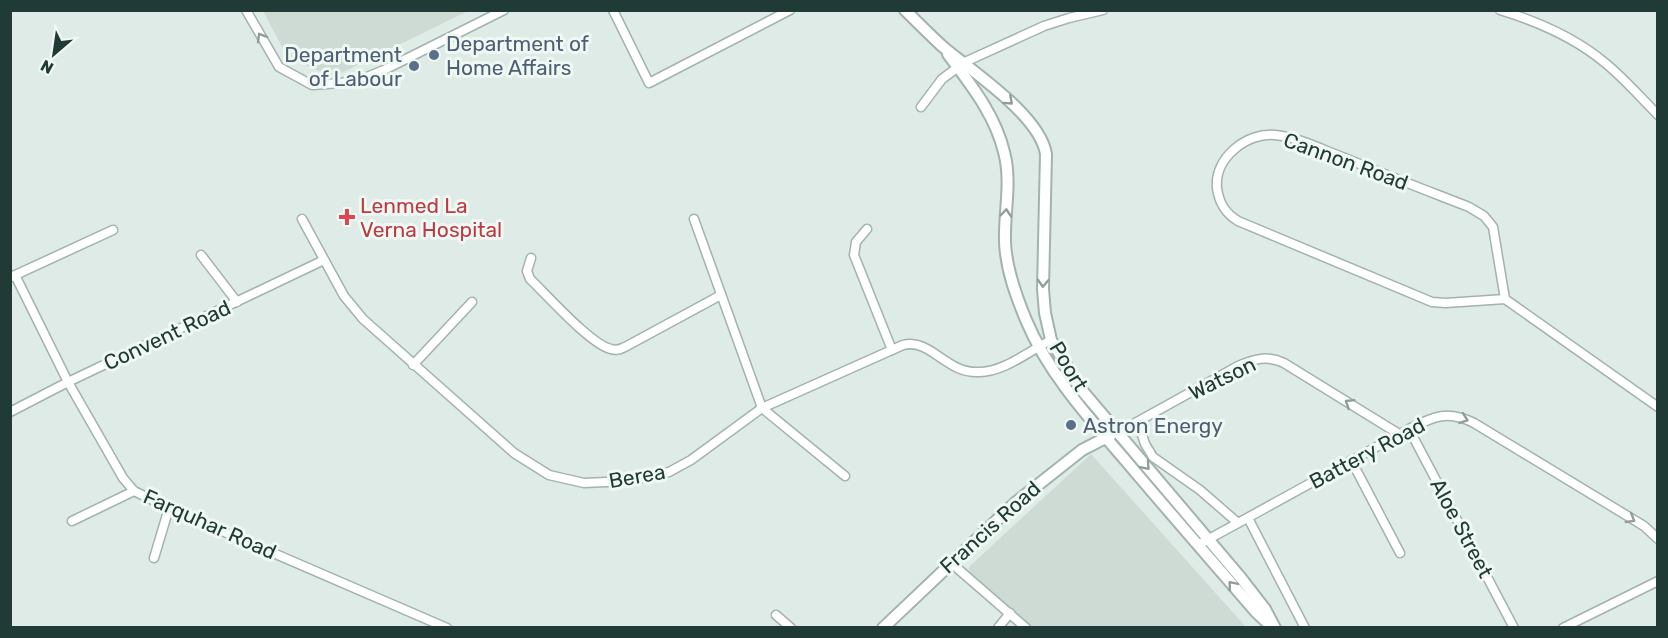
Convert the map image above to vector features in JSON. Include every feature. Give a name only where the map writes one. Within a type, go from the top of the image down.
[{"type":"street","points":[[246,10],[279,67],[312,85],[362,79],[504,10]]},
{"type":"street","points":[[614,10],[649,82],[790,10]]},
{"type":"street","name":"Poort","points":[[905,10],[961,64],[1030,122],[1045,147],[1047,176],[1043,289],[1051,340],[1078,385],[1256,612],[1274,627]]},
{"type":"street","points":[[921,107],[939,83],[961,64],[1054,22],[1103,10]]},
{"type":"street","points":[[1500,10],[1562,36],[1595,55],[1658,115]]},
{"type":"street","name":"Poort","points":[[961,64],[1002,142],[1008,183],[1005,224],[1007,255],[1017,296],[1039,346],[1058,376],[1105,437],[1203,542]]},
{"type":"street","name":"Cannon Road","points":[[1280,135],[1469,207],[1484,216],[1493,227],[1505,298],[1432,302],[1238,221],[1226,212],[1220,200],[1217,181],[1221,168],[1234,150],[1244,142],[1258,136],[1280,135]]},
{"type":"street","name":"Berea","points":[[302,219],[353,309],[413,365],[526,462],[560,479],[584,483],[629,482],[669,472],[691,460],[762,408],[909,344],[921,344],[951,366],[971,372],[980,372],[1002,366],[1051,340]]},
{"type":"street","points":[[694,219],[762,408],[845,476]]},
{"type":"street","points":[[867,229],[856,242],[854,255],[892,350]]},
{"type":"street","points":[[13,276],[113,230]]},
{"type":"street","points":[[201,255],[237,302]]},
{"type":"street","points":[[531,258],[527,271],[530,279],[586,333],[612,350],[625,347],[721,295]]},
{"type":"street","name":"Convent Road","points":[[10,412],[324,260]]},
{"type":"street","name":"Farquhar Road","points":[[13,276],[68,382],[123,478],[134,491],[447,627]]},
{"type":"street","points":[[1505,298],[1658,407]]},
{"type":"street","points":[[413,365],[472,302]]},
{"type":"street","name":"Watson","points":[[1105,437],[1138,422],[1238,366],[1266,358],[1284,363],[1399,434]]},
{"type":"street","name":"Battery Road","points":[[1203,542],[1399,434],[1440,416],[1454,415],[1466,418],[1644,526],[1658,539]]},
{"type":"street","points":[[1138,422],[1145,444],[1153,457],[1200,490],[1238,523]]},
{"type":"street","name":"Aloe Street","points":[[1409,429],[1514,627]]},
{"type":"street","name":"Francis Road","points":[[883,627],[1015,503],[1082,450],[1105,437]]},
{"type":"street","points":[[1352,460],[1400,554]]},
{"type":"street","points":[[72,521],[134,491]]},
{"type":"street","points":[[154,558],[169,508]]},
{"type":"street","points":[[1248,518],[1305,627]]},
{"type":"street","points":[[950,562],[1026,627]]},
{"type":"street","points":[[1563,627],[1658,580]]},
{"type":"street","points":[[998,627],[1010,613]]},
{"type":"street","points":[[776,615],[791,627]]},
{"type":"shaded area","points":[[263,11],[468,11],[333,77],[288,58]]},
{"type":"shaded area","points":[[1091,454],[1246,627],[1029,627],[967,575],[970,566]]},
{"type":"place","name":"Department of Home Affairs","points":[[434,55]]},
{"type":"place","name":"Department of Labour","points":[[414,66]]},
{"type":"place","name":"Lenmed La Verna Hospital","points":[[347,217]]},
{"type":"place","name":"Astron Energy","points":[[1071,425]]}]
